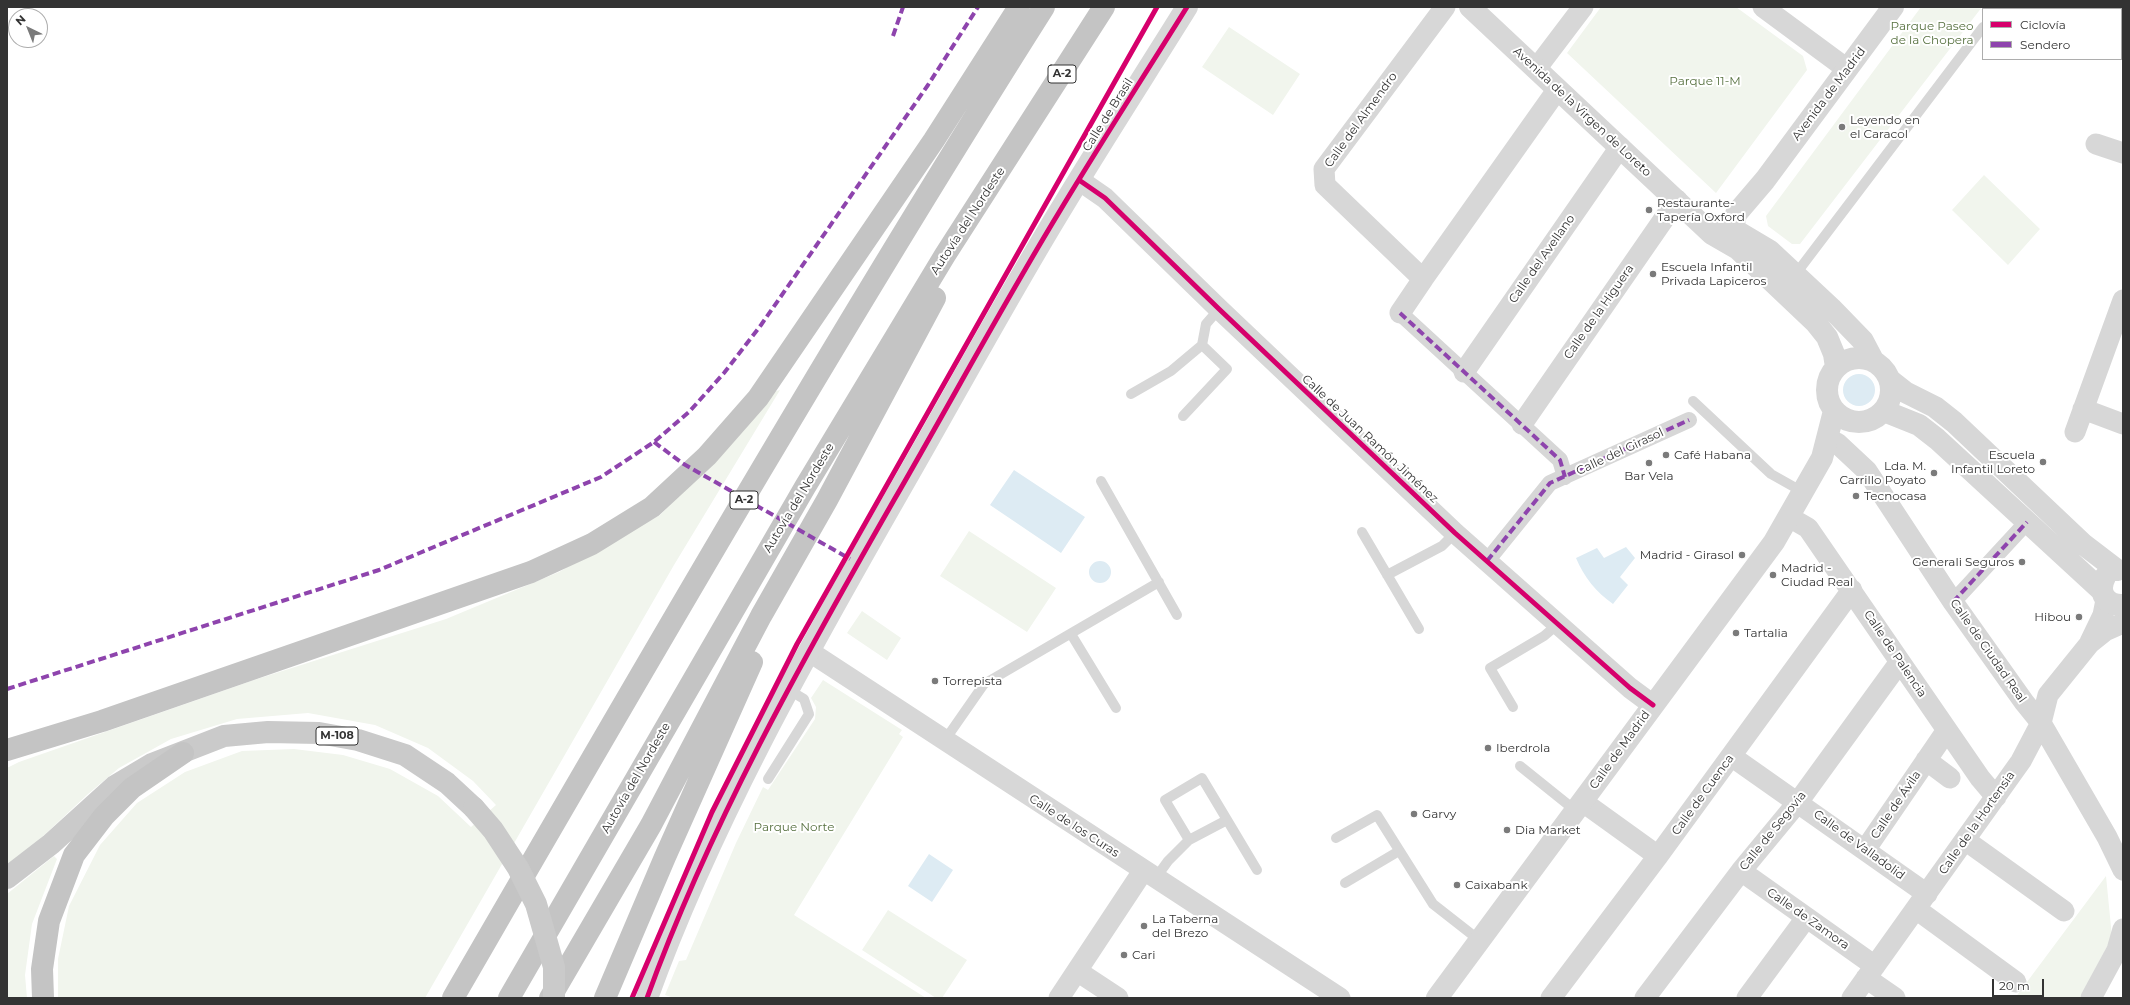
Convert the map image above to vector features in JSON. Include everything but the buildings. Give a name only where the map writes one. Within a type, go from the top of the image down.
[{"type":"highway","points":[[7,750],[110,719],[531,572],[592,544],[652,507],[707,456],[758,398],[934,140],[1019,7]]},
{"type":"highway","name":"A-2","points":[[452,998],[943,167],[1044,7]]},
{"type":"highway","name":"Autovía del Nordeste","points":[[509,998],[805,487],[945,256],[1104,7]]},
{"type":"highway","points":[[550,998],[651,825],[761,616],[827,500],[1020,140]]},
{"type":"highway","points":[[605,998],[668,850],[827,500]]},
{"type":"highway","points":[[7,757],[45,738]]},
{"type":"highway","points":[[42,998],[42,969],[49,921],[74,855],[104,816],[132,788],[183,753]]},
{"type":"main road","name":"M-108","points":[[7,878],[51,844],[115,786],[152,764],[224,736],[268,732],[319,733],[358,740],[405,755],[447,783],[474,808],[493,830],[518,868],[536,904],[554,967],[554,998]]},
{"type":"street","name":"Calle de Brasil","points":[[647,998],[660,963],[712,840],[789,690],[890,508],[1080,180],[1187,7]]},
{"type":"street","name":"Calle del Almendro","points":[[1423,279],[1325,185],[1324,170],[1444,7]]},
{"type":"street","name":"Avenida de la Virgen de Loreto","points":[[1470,7],[1694,217],[1735,239],[1770,251],[1863,341],[1873,360]]},
{"type":"street","points":[[1536,69],[1583,7]]},
{"type":"street","points":[[1762,7],[1848,69]]},
{"type":"street","name":"Avenida de Madrid","points":[[1735,239],[1736,214],[1764,180],[1893,7]]},
{"type":"street","points":[[1557,90],[1400,313],[1560,460],[1565,477]]},
{"type":"street","points":[[2096,144],[2123,153]]},
{"type":"street","name":"Calle del Avellano","points":[[1464,372],[1620,147]]},
{"type":"street","name":"Calle de Juan Ramón Jiménez","points":[[1080,180],[1105,198],[1219,309],[1456,533],[1630,688],[1653,706]]},
{"type":"street","name":"Avenida de Madrid","points":[[1764,180],[1752,213],[1753,230],[1770,251]]},
{"type":"street","name":"Calle de la Higuera","points":[[1522,424],[1677,200]]},
{"type":"street","name":"Avenida de la Virgen de Loreto","points":[[1735,239],[1815,322],[1827,337],[1834,354],[1836,367]]},
{"type":"street","points":[[2074,432],[2123,300]]},
{"type":"street","points":[[1854,358],[1873,360],[1881,365],[1890,381],[1892,391],[1890,401],[1884,411],[1875,418],[1865,422],[1853,422],[1842,418],[1834,411],[1828,401],[1827,388],[1829,377],[1836,367],[1844,361],[1854,358]]},
{"type":"street","points":[[1890,381],[1905,392],[1935,407],[1954,422],[2083,544],[2120,571]]},
{"type":"street","points":[[2083,409],[2123,424]]},
{"type":"street","name":"Calle de Madrid","points":[[1437,998],[1774,542],[1822,458],[1834,411]]},
{"type":"street","points":[[1884,411],[1919,425],[1937,439],[2027,522],[2111,614]]},
{"type":"street","name":"Calle del Girasol","points":[[1487,561],[1550,483],[1689,420]]},
{"type":"street","name":"Calle de Madrid","points":[[1822,458],[1838,443],[1853,422]]},
{"type":"street","name":"Calle de Ciudad Real","points":[[1838,443],[1867,471],[1953,602],[2024,702],[2041,722],[2107,838],[2123,870]]},
{"type":"street","name":"Calle de Palencia","points":[[1789,517],[1808,528],[1852,590],[1899,663],[1980,778],[1996,797]]},
{"type":"street","points":[[1953,602],[2027,522]]},
{"type":"street","points":[[2111,614],[2105,577],[2110,572],[2120,571]]},
{"type":"street","name":"Calle de Cuenca","points":[[1551,998],[1658,856],[1852,590]]},
{"type":"street","name":"Calle de la Hortensia","points":[[1852,998],[2021,761],[2041,722],[2048,695],[2111,614]]},
{"type":"street","name":"Calle de los Curas","points":[[810,652],[1149,875],[1340,998]]},
{"type":"street","name":"Calle de Segovia","points":[[1645,998],[1741,871],[1798,802],[1899,663]]},
{"type":"street","name":"Calle de Ávila","points":[[1865,850],[1947,730]]},
{"type":"street","name":"Calle de Valladolid","points":[[1731,756],[1865,850],[1921,902],[2016,982]]},
{"type":"street","name":"Calle de Ávila","points":[[1926,760],[1950,778]]},
{"type":"street","points":[[1580,806],[1658,856]]},
{"type":"street","points":[[1966,840],[2064,911]]},
{"type":"street","name":"Calle de Zamora","points":[[1741,871],[1806,918],[1871,972],[1894,998]]},
{"type":"street","points":[[1059,998],[1077,971],[1149,875]]},
{"type":"street","points":[[1747,998],[1806,918]]},
{"type":"street","points":[[2091,998],[2117,950],[2123,929]]},
{"type":"street","points":[[2106,970],[2108,998]]},
{"type":"street","points":[[1077,971],[1118,998]]},
{"type":"lane","points":[[1795,275],[1982,28]]},
{"type":"lane","points":[[1131,394],[1171,371],[1202,344],[1206,324],[1219,309]]},
{"type":"lane","points":[[1183,416],[1227,370],[1202,344]]},
{"type":"lane","points":[[1693,401],[1771,474],[1803,492]]},
{"type":"lane","points":[[1101,481],[1177,614]]},
{"type":"lane","points":[[1362,532],[1419,629]]},
{"type":"lane","points":[[1387,575],[1442,546],[1456,533]]},
{"type":"lane","points":[[945,740],[984,684],[1159,582]]},
{"type":"lane","points":[[1513,706],[1490,668],[1544,636],[1558,624]]},
{"type":"lane","points":[[1071,634],[1116,708]]},
{"type":"lane","points":[[768,779],[809,714],[804,699],[789,690]]},
{"type":"lane","points":[[1520,766],[1580,806]]},
{"type":"lane","points":[[1189,840],[1165,800],[1202,778],[1257,870]]},
{"type":"lane","points":[[1336,838],[1377,815],[1432,904],[1479,940]]},
{"type":"lane","points":[[1149,875],[1166,863],[1189,840],[1227,820]]},
{"type":"lane","points":[[1345,883],[1399,851]]},
{"type":"green space","name":"Parque 11-M","points":[[1601,7],[1736,7],[1803,56],[1807,70],[1716,193],[1567,53]]},
{"type":"green space","name":"Parque Paseo de la Chopera","points":[[1921,7],[1982,7],[1800,244],[1792,244],[1768,226],[1766,216]]},
{"type":"green space","points":[[1229,27],[1300,74],[1273,115],[1202,67]]},
{"type":"green space","points":[[1984,175],[2040,229],[2008,265],[1952,210]]},
{"type":"green space","points":[[780,390],[674,565],[425,998],[58,998],[58,959],[69,906],[100,845],[137,803],[185,772],[242,751],[294,749],[343,755],[390,769],[438,796],[471,827],[496,805],[473,781],[428,748],[375,725],[308,713],[237,719],[171,739],[119,768],[88,794],[7,870],[7,768],[19,762],[254,680],[446,619],[559,572],[660,515],[727,448],[773,392]]},
{"type":"green space","points":[[969,531],[1056,588],[1027,632],[940,576]]},
{"type":"green space","points":[[862,611],[901,638],[887,660],[847,633]]},
{"type":"green space","name":"Parque Norte","points":[[823,680],[902,730],[899,734],[903,737],[794,915],[926,998],[674,998],[665,995],[679,961],[686,960],[736,843],[763,787],[768,790],[815,719],[816,707],[811,698]]},
{"type":"green space","points":[[54,856],[57,859],[32,924],[25,975],[27,998],[7,998],[7,894]]},
{"type":"green space","points":[[2106,876],[2112,937],[2080,998],[2015,998]]},
{"type":"green space","points":[[888,910],[967,960],[942,998],[936,998],[862,950]]},
{"type":"shaded area","points":[[1856,374],[1862,374],[1872,381],[1875,390],[1874,396],[1868,403],[1862,406],[1856,406],[1846,399],[1843,393],[1843,387],[1850,377]]},
{"type":"shaded area","points":[[1014,470],[1085,517],[1061,553],[990,505]]},
{"type":"shaded area","points":[[1626,547],[1635,558],[1620,577],[1628,585],[1613,604],[1591,584],[1576,558],[1597,548],[1604,558]]},
{"type":"shaded area","points":[[1100,561],[1108,564],[1111,572],[1108,580],[1100,583],[1092,580],[1089,572],[1092,564]]},
{"type":"shaded area","points":[[929,854],[953,870],[932,902],[908,886]]},
{"type":"marked path","points":[[893,36],[903,7]]},
{"type":"marked path","points":[[7,689],[379,570],[601,477],[654,442],[689,412],[724,373],[761,325],[928,85],[978,7]]},
{"type":"marked path","points":[[1400,313],[1560,460],[1565,477]]},
{"type":"marked path","points":[[1487,561],[1550,483],[1689,420]]},
{"type":"marked path","points":[[654,442],[682,463],[850,559]]},
{"type":"marked path","points":[[1953,602],[2027,522]]},
{"type":"cycle path","points":[[632,998],[712,812],[797,644],[1157,7]]},
{"type":"cycle path","points":[[647,998],[699,870],[728,807],[792,682],[1037,249],[1187,7]]},
{"type":"cycle path","points":[[1079,180],[1105,198],[1219,309],[1455,533],[1630,688],[1653,705]]},
{"type":"place","name":"Leyendo en el Caracol","points":[[1842,127]]},
{"type":"place","name":"Restaurante- Tapería Oxford","points":[[1649,210]]},
{"type":"place","name":"Escuela Infantil Privada Lapiceros","points":[[1653,274]]},
{"type":"place","name":"Café Habana","points":[[1666,455]]},
{"type":"place","name":"Escuela Infantil Loreto","points":[[2043,462]]},
{"type":"place","name":"Bar Vela","points":[[1649,463]]},
{"type":"place","name":"Lda. M. Carrillo Poyato","points":[[1934,473]]},
{"type":"place","name":"Tecnocasa","points":[[1856,496]]},
{"type":"place","name":"Madrid - Girasol","points":[[1742,555]]},
{"type":"place","name":"Generali Seguros","points":[[2022,562]]},
{"type":"place","name":"Madrid - Ciudad Real","points":[[1773,575]]},
{"type":"place","name":"Hibou","points":[[2079,617]]},
{"type":"place","name":"Tartalia","points":[[1736,633]]},
{"type":"place","name":"Torrepista","points":[[935,681]]},
{"type":"place","name":"Iberdrola","points":[[1488,748]]},
{"type":"place","name":"Garvy","points":[[1414,814]]},
{"type":"place","name":"Dia Market","points":[[1507,830]]},
{"type":"place","name":"Caixabank","points":[[1457,885]]},
{"type":"place","name":"La Taberna del Brezo","points":[[1144,926]]},
{"type":"place","name":"Cari","points":[[1124,955]]}]
